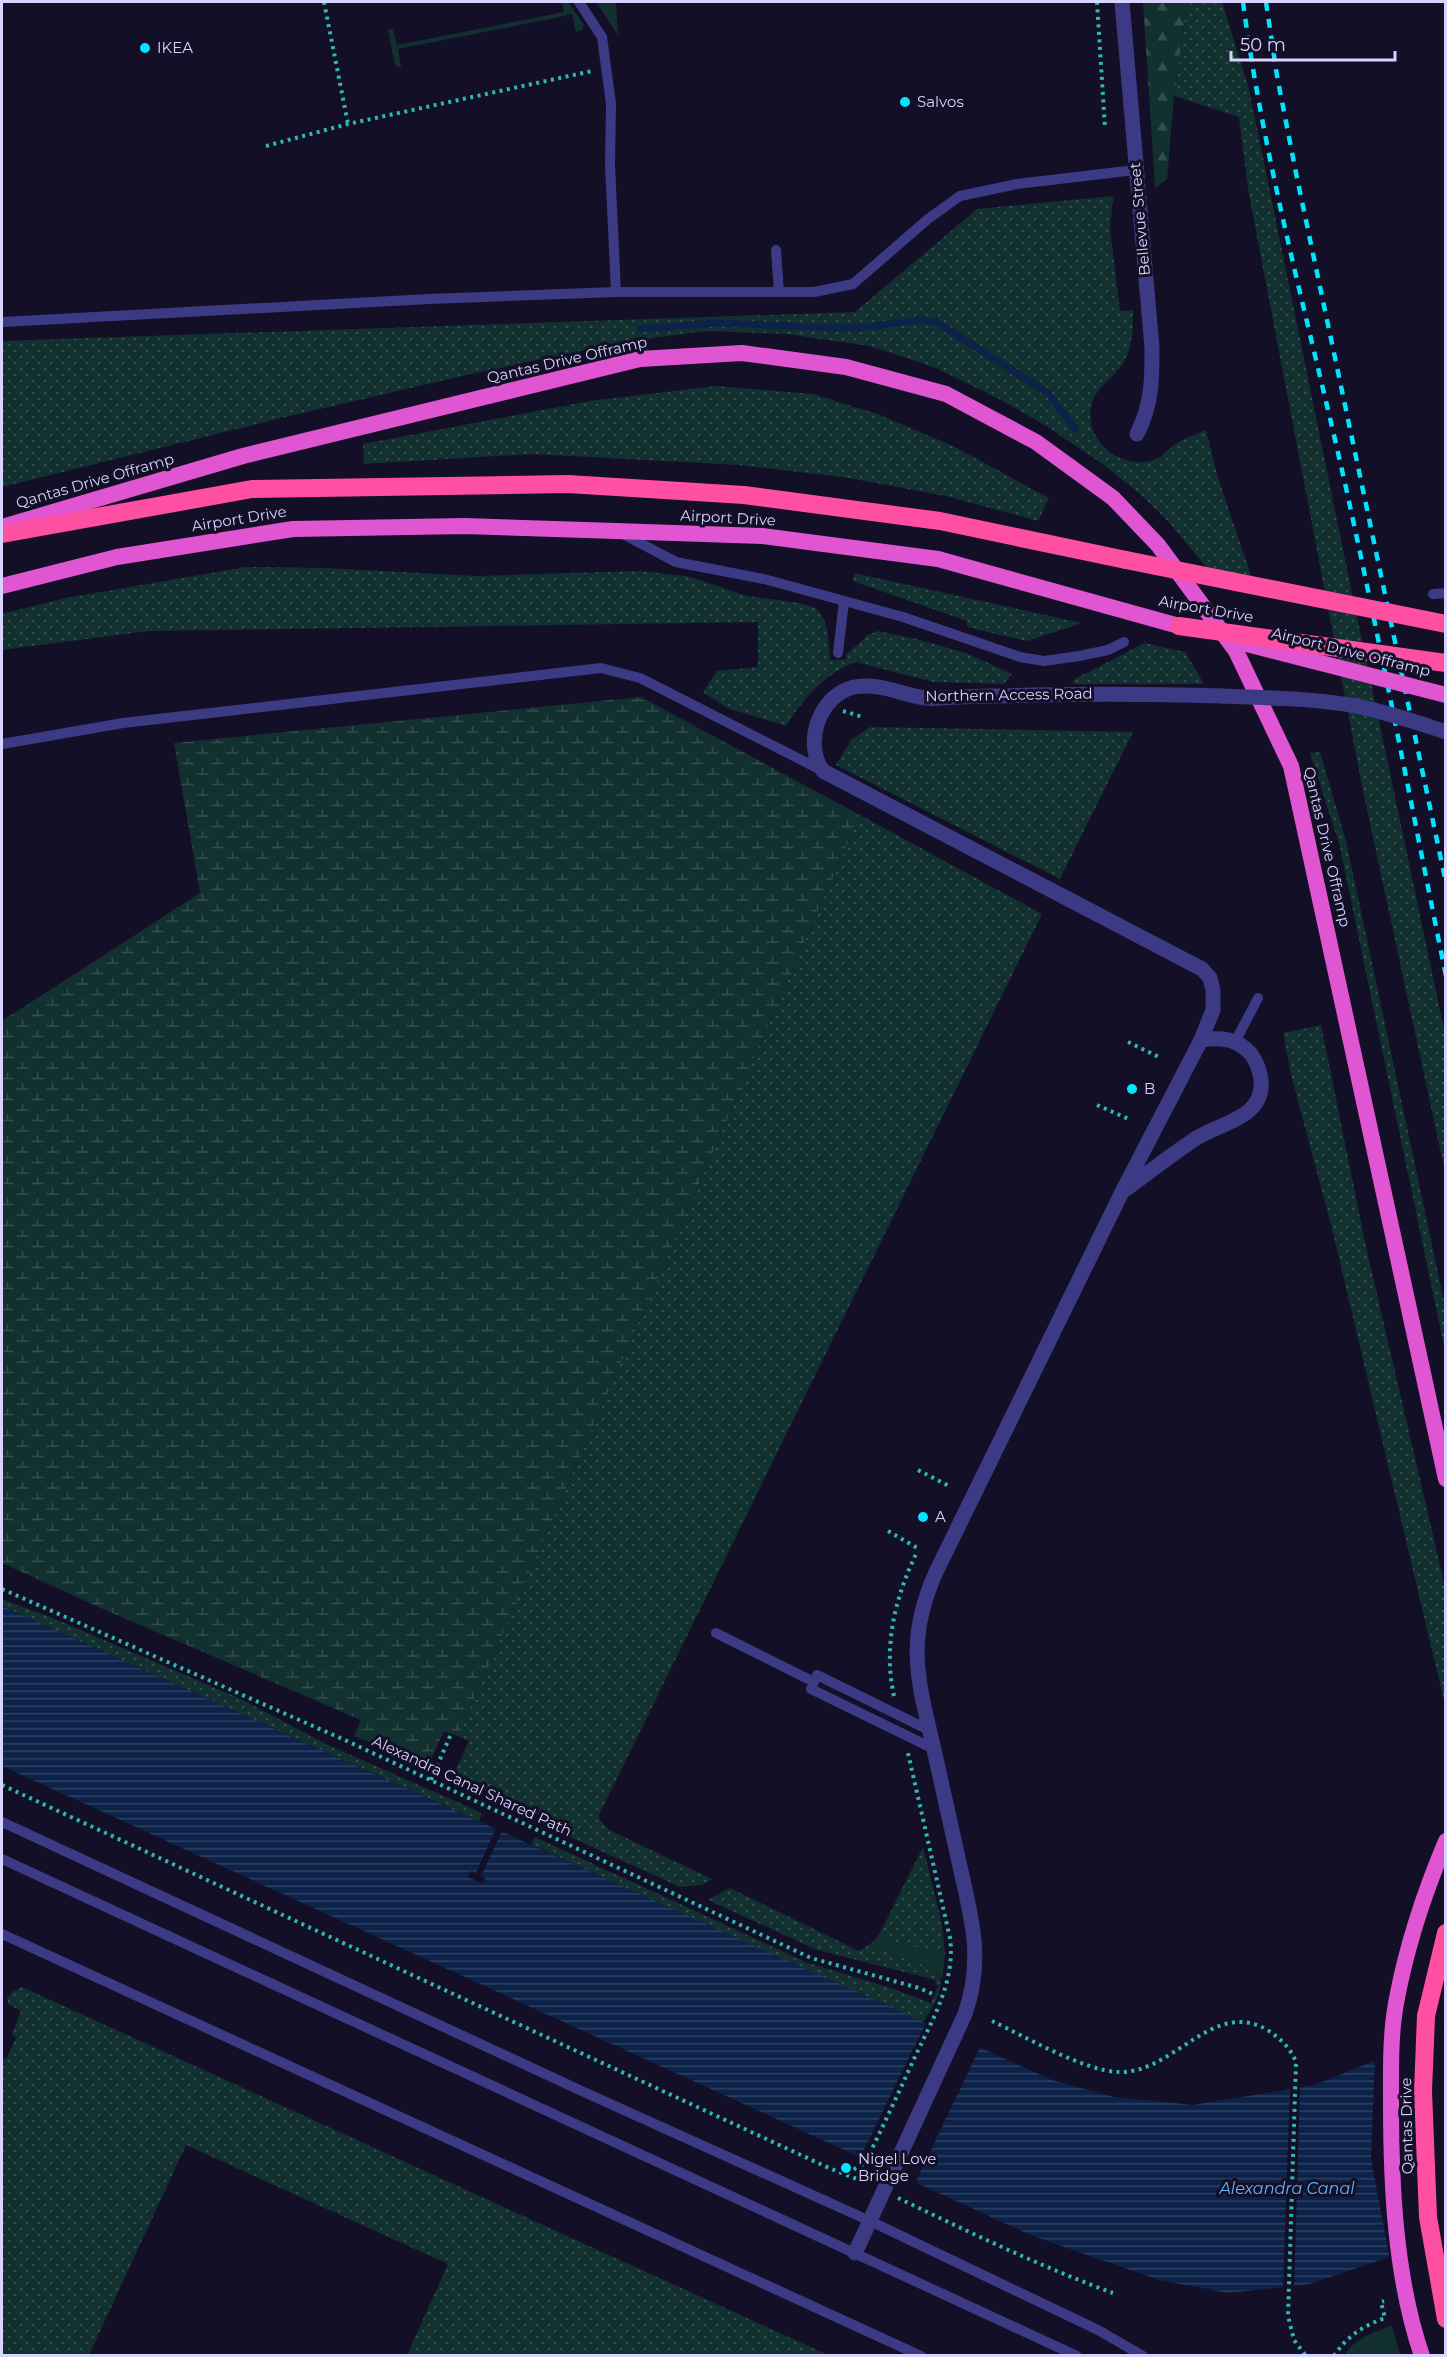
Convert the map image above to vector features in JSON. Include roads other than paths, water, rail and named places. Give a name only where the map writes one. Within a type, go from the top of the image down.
[{"type":"highway","name":"Qantas Drive Offramp","points":[[2,527],[243,456],[640,359],[742,354],[846,367],[946,394],[1036,442],[1113,498],[1158,545],[1236,651],[1291,766],[1446,1479]]},
{"type":"highway","name":"Airport Drive","points":[[2,534],[252,489],[568,484],[744,495],[928,520],[1446,624]]},
{"type":"highway","name":"Airport Drive","points":[[2,585],[117,557],[293,529],[465,526],[762,537],[938,559],[1179,626],[1446,663]]},
{"type":"highway","name":"Airport Drive Offramp","points":[[1179,626],[1446,695]]},
{"type":"highway","points":[[1422,2355],[1405,2288],[1391,2170],[1391,2045],[1396,2000],[1408,1948],[1446,1841]]},
{"type":"highway","name":"Qantas Drive","points":[[1446,1933],[1426,2016],[1423,2091],[1428,2217],[1446,2319]]},
{"type":"street","name":"Bellevue Street","points":[[1122,2],[1152,348],[1152,390],[1147,415],[1137,434]]},
{"type":"street","name":"Northern Access Road","points":[[823,771],[813,751],[818,722],[825,706],[852,688],[880,687],[926,698],[1130,693],[1299,699],[1356,706],[1402,717],[1446,732]]},
{"type":"street","points":[[823,771],[1202,969],[1210,978],[1213,990],[1213,1010],[1201,1040],[1122,1192],[928,1589],[919,1623],[916,1660],[918,1682],[969,1902],[976,1963],[973,1983],[959,2028],[855,2253]]},
{"type":"street","points":[[1122,1192],[1191,1142],[1240,1118],[1256,1104],[1260,1093],[1260,1073],[1251,1055],[1236,1042],[1215,1038],[1201,1040]]},
{"type":"lane","points":[[579,2],[602,37],[611,104],[610,165],[616,292]]},
{"type":"lane","points":[[2,322],[429,299],[616,292],[814,292],[853,284],[928,219],[960,196],[1017,184],[1135,170]]},
{"type":"lane","points":[[776,250],[778,292]]},
{"type":"lane","points":[[616,531],[676,562],[764,579],[903,617],[1020,657],[1044,660],[1079,656],[1108,650],[1124,642]]},
{"type":"lane","points":[[1433,594],[1446,593]]},
{"type":"lane","points":[[838,653],[844,601]]},
{"type":"lane","points":[[2,744],[123,723],[601,669],[640,678],[823,771]]},
{"type":"lane","points":[[1236,1042],[1258,998]]},
{"type":"lane","points":[[716,1633],[814,1682],[934,1749]]},
{"type":"lane","points":[[814,1682],[929,1730]]},
{"type":"lane","points":[[2,1822],[870,2222],[1098,2330],[1143,2355]]},
{"type":"lane","points":[[2,1859],[1077,2355]]},
{"type":"lane","points":[[2,1934],[921,2355]]},
{"type":"water","name":"Alexandra Canal","points":[[2,1606],[1052,2080],[1114,2097],[1193,2105],[1314,2085],[1445,2033],[1401,2253],[1310,2284],[1228,2293],[1159,2280],[1033,2236],[2,1766]]},
{"type":"waterway","points":[[640,329],[716,323],[860,328],[919,320],[936,322],[1048,393],[1075,429]]},
{"type":"railway","points":[[1243,2],[1278,197],[1339,455],[1446,976]]},
{"type":"railway","points":[[1266,2],[1277,76],[1297,178],[1446,883]]},
{"type":"place","name":"IKEA","points":[[145,48]]},
{"type":"place","name":"Salvos","points":[[905,102]]},
{"type":"place","name":"B","points":[[1132,1089]]},
{"type":"place","name":"A","points":[[923,1517]]},
{"type":"place","name":"Nigel Love Bridge","points":[[846,2168]]}]
